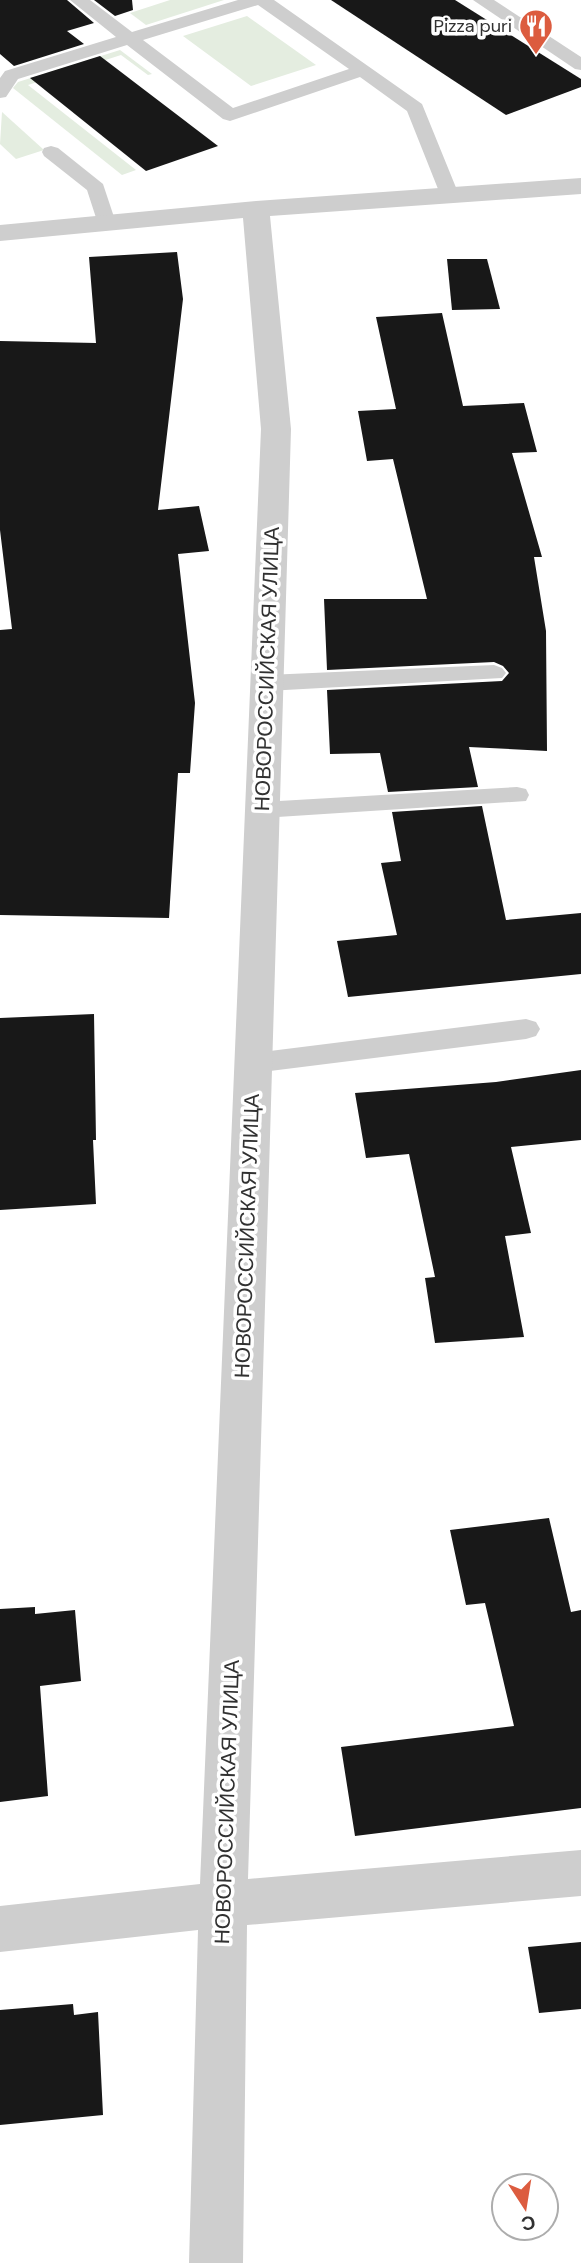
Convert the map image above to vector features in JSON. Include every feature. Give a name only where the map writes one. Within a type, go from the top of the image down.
[{"type":"street","points":[[0,233],[256,209],[581,186]]},
{"type":"street","name":"НОВОРОССИЙСКАЯ УЛИЦА","points":[[216,2263],[223,1904],[276,429],[256,209]]},
{"type":"street","points":[[0,1929],[223,1904],[581,1873]]},
{"type":"lane","points":[[79,0],[230,115],[361,71]]},
{"type":"lane","points":[[0,93],[11,75],[256,0]]},
{"type":"lane","points":[[263,0],[415,108],[449,195]]},
{"type":"lane","points":[[482,0],[581,65]]},
{"type":"lane","points":[[51,152],[96,188],[106,223]]},
{"type":"lane","points":[[267,683],[494,673]]},
{"type":"lane","points":[[262,810],[517,796]]},
{"type":"lane","points":[[253,1063],[526,1029]]},
{"type":"shaded area","points":[[170,0],[224,0],[146,25],[130,13]]},
{"type":"shaded area","points":[[247,16],[316,65],[251,86],[183,36]]},
{"type":"shaded area","points":[[120,50],[152,74],[148,75],[121,55],[28,85],[136,170],[122,175],[13,88],[18,82]]},
{"type":"shaded area","points":[[2,112],[44,150],[16,159],[0,144]]},
{"type":"building","points":[[0,0],[67,0],[94,23],[67,31],[84,44],[14,66],[0,54]]},
{"type":"building","points":[[94,0],[132,0],[133,10],[115,16]]},
{"type":"building","points":[[331,0],[455,0],[581,79],[581,87],[506,115]]},
{"type":"building","points":[[100,56],[218,146],[146,171],[30,78]]},
{"type":"building","points":[[177,252],[183,299],[158,510],[199,506],[209,551],[178,554],[195,703],[190,773],[178,773],[169,918],[0,915],[0,630],[12,629],[0,530],[0,341],[96,343],[89,257]]},
{"type":"building","points":[[447,259],[487,259],[500,309],[452,310]]},
{"type":"building","points":[[442,313],[463,406],[524,403],[537,452],[512,453],[542,557],[534,557],[546,631],[547,751],[469,747],[478,787],[388,792],[380,753],[330,754],[327,690],[502,681],[509,673],[494,662],[327,670],[324,599],[427,599],[393,459],[367,461],[358,411],[396,409],[376,317]]},
{"type":"building","points":[[482,806],[506,920],[581,913],[581,974],[348,997],[337,941],[397,935],[381,863],[401,861],[392,812]]},
{"type":"building","points":[[94,1014],[96,1140],[93,1140],[96,1204],[0,1210],[0,1018]]},
{"type":"building","points":[[581,1070],[581,1140],[511,1147],[531,1233],[505,1236],[524,1337],[435,1343],[425,1278],[435,1277],[409,1154],[366,1158],[355,1093],[496,1082]]},
{"type":"building","points":[[549,1518],[571,1612],[581,1610],[581,1808],[355,1836],[341,1747],[514,1726],[485,1603],[466,1605],[450,1530]]},
{"type":"building","points":[[35,1607],[35,1614],[75,1610],[81,1681],[40,1686],[48,1796],[0,1802],[0,1609]]},
{"type":"building","points":[[581,1942],[581,2009],[539,2013],[528,1947]]},
{"type":"building","points":[[73,2004],[74,2015],[98,2012],[103,2115],[0,2125],[0,2010]]},
{"type":"place","name":"Pizza puri","points":[[536,56]]}]
